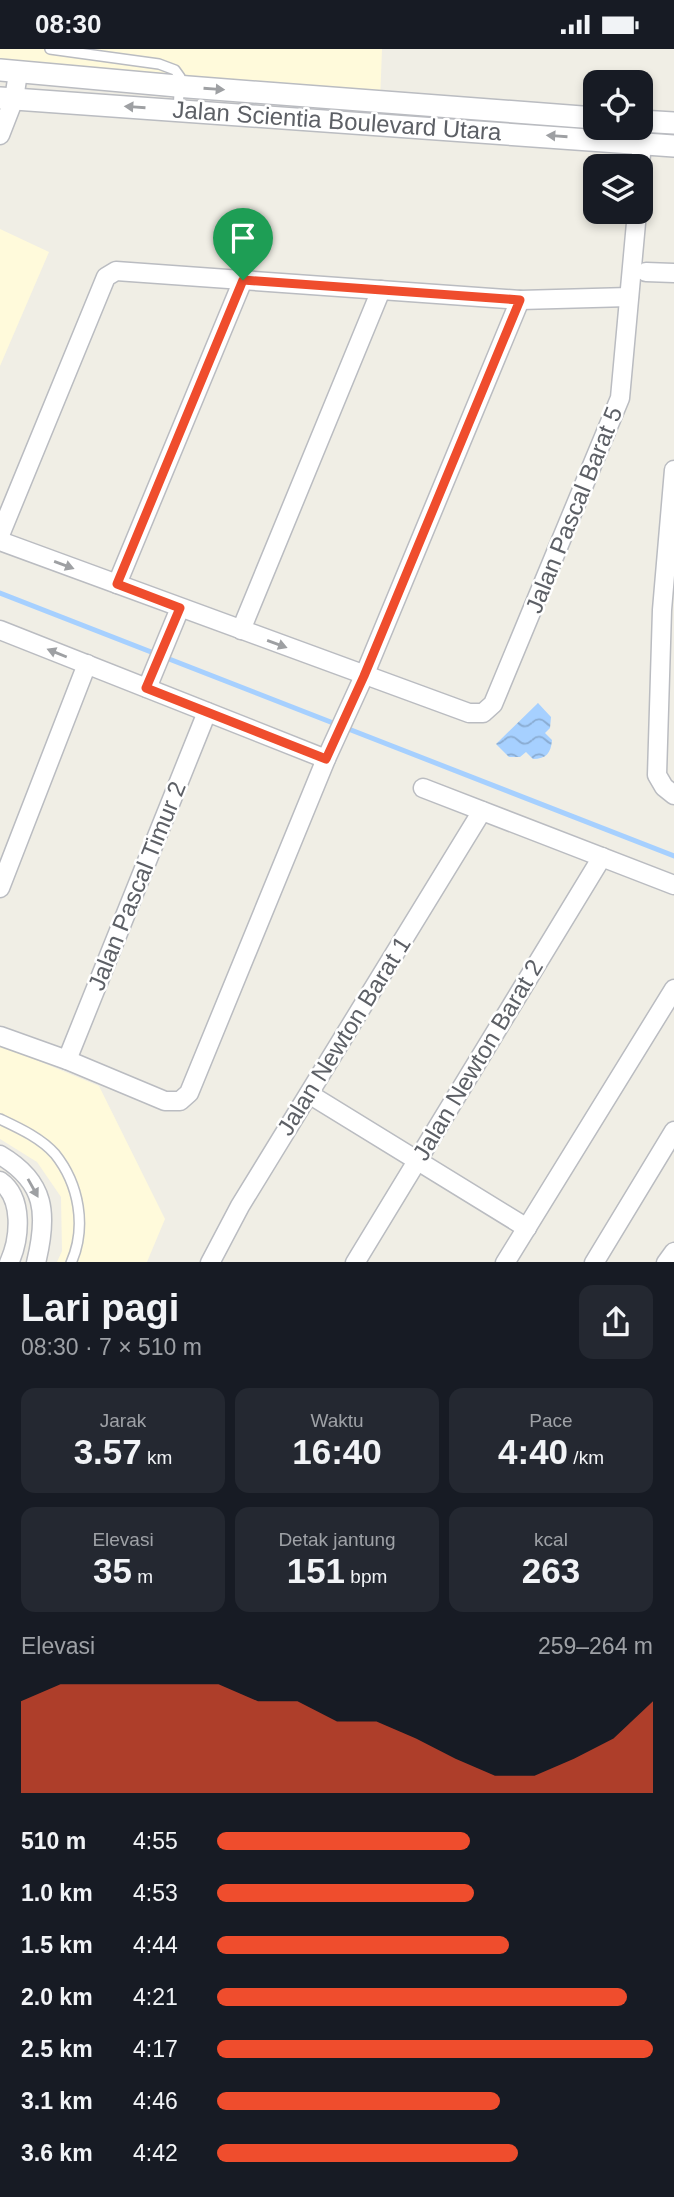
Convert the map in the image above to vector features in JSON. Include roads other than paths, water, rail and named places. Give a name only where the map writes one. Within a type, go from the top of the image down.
[{"type":"street","name":"Jalan Scientia Boulevard Utara","points":[[9,71],[583,117]]},
{"type":"street","points":[[0,135],[9,71]]},
{"type":"street","name":"Jalan Scientia Boulevard Utara","points":[[7,99],[178,110],[583,128]]},
{"type":"street","name":"Jalan Scientia Boulevard Utara","points":[[653,128],[674,123]]},
{"type":"street","name":"Jalan Scientia Boulevard Utara","points":[[653,136],[674,146]]},
{"type":"street","name":"Jalan Pascal Barat 5","points":[[364,676],[469,713],[483,713],[493,704],[620,398],[635,224]]},
{"type":"street","points":[[0,535],[106,277],[116,271],[520,300],[629,297]]},
{"type":"street","points":[[646,272],[674,273]]},
{"type":"street","points":[[117,584],[243,280]]},
{"type":"street","points":[[241,630],[381,290]]},
{"type":"street","points":[[0,1036],[166,1101],[180,1101],[189,1093],[326,759],[364,676],[520,300]]},
{"type":"street","points":[[674,470],[657,775],[664,787],[674,795]]},
{"type":"street","points":[[0,541],[364,676]]},
{"type":"street","points":[[146,688],[180,608]]},
{"type":"street","points":[[0,630],[326,759]]},
{"type":"street","points":[[0,888],[87,664]]},
{"type":"street","name":"Jalan Pascal Timur 2","points":[[67,1060],[206,712]]},
{"type":"street","points":[[423,787],[674,885]]},
{"type":"street","name":"Jalan Newton Barat 1","points":[[210,1262],[240,1206],[482,811]]},
{"type":"street","name":"Jalan Newton Barat 2","points":[[355,1262],[602,857]]},
{"type":"street","points":[[505,1262],[674,989]]},
{"type":"street","points":[[309,1094],[527,1228]]},
{"type":"street","points":[[594,1262],[674,1131]]},
{"type":"street","points":[[0,1155],[16,1164],[33,1184],[43,1206],[44,1233],[36,1262]]},
{"type":"street","points":[[0,1181],[7,1186],[16,1209],[19,1230],[11,1257]]},
{"type":"street","points":[[666,1262],[674,1252]]},
{"type":"lane","points":[[50,49],[164,65],[179,75],[178,110]]},
{"type":"lane","points":[[0,1119],[29,1133],[54,1153],[75,1189],[80,1219],[71,1262]]},
{"type":"water","points":[[538,703],[551,717],[550,728],[545,733],[552,740],[549,752],[538,759],[533,759],[526,752],[520,757],[509,757],[496,744]]},
{"type":"waterway","points":[[0,593],[674,856]]}]
